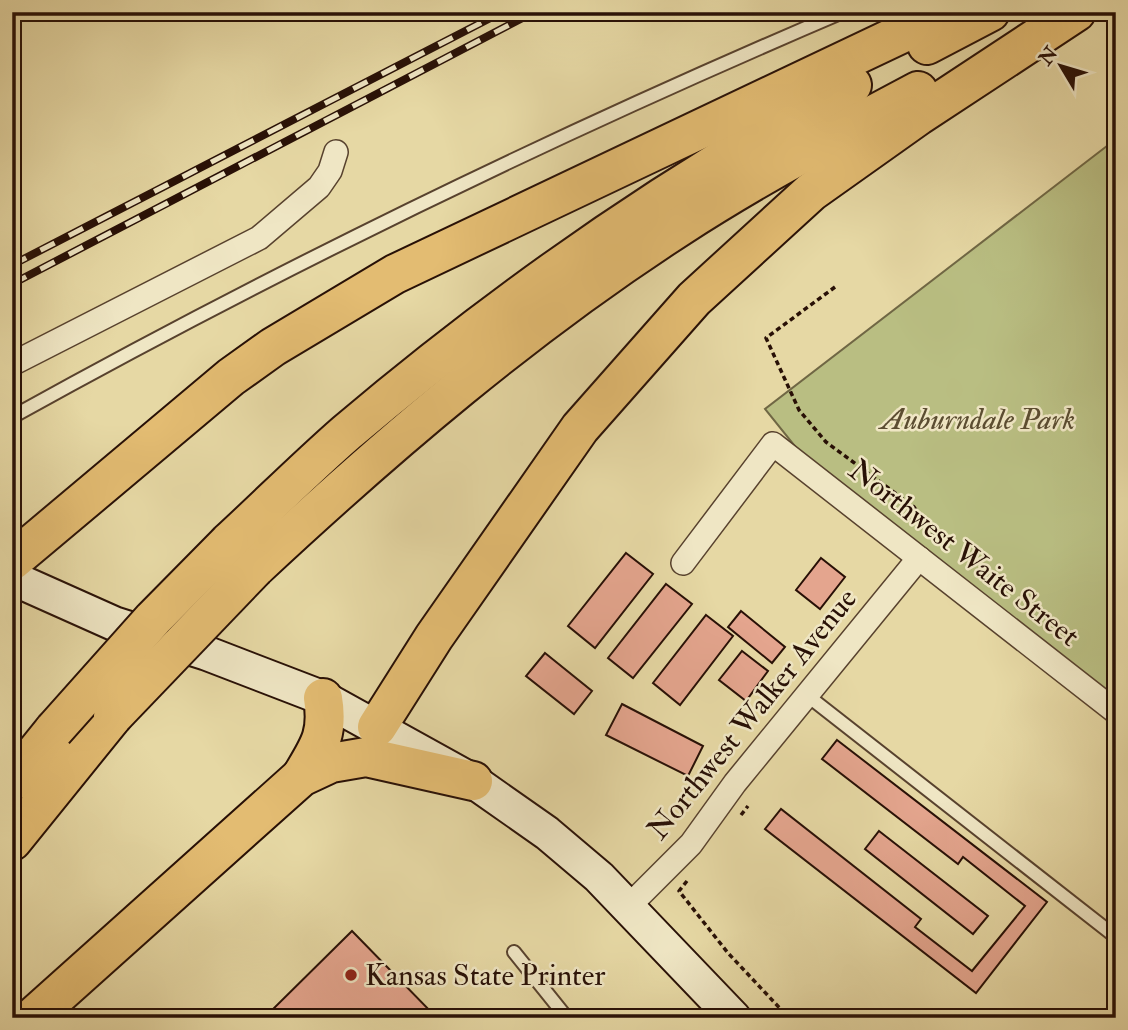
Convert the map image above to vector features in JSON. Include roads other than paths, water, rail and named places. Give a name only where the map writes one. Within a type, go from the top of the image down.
[{"type":"highway","points":[[12,561],[231,377],[395,274],[947,12]]},
{"type":"highway","points":[[12,841],[242,555],[344,435],[451,347],[551,271],[656,200],[781,122],[990,12]]},
{"type":"highway","points":[[12,782],[54,730],[153,619],[370,461],[475,374],[573,300],[679,227],[849,127],[1070,12]]},
{"type":"highway","points":[[377,727],[449,616],[580,428],[694,299],[811,192],[918,116],[1076,12]]},
{"type":"highway","points":[[301,777],[323,739],[327,723],[323,698]]},
{"type":"highway","points":[[32,1018],[301,777],[331,763],[366,757],[473,781]]},
{"type":"main road","points":[[12,578],[115,624],[206,653],[323,698],[473,781],[547,833],[629,906],[734,1018]]},
{"type":"street","points":[[12,364],[259,238],[319,187],[330,171],[336,152]]},
{"type":"street","name":"Northwest Waite Street","points":[[683,563],[773,444],[924,551],[1116,712]]},
{"type":"street","name":"Northwest Walker Avenue","points":[[629,906],[691,844],[735,783],[924,551]]},
{"type":"lane","points":[[12,417],[157,336],[417,204],[630,104],[843,12]]},
{"type":"lane","points":[[808,696],[1116,937]]},
{"type":"lane","points":[[514,952],[567,1018]]},
{"type":"railway","points":[[12,265],[502,12]]},
{"type":"railway","points":[[12,284],[534,12]]},
{"type":"place","name":"Kansas State Printer","points":[[351,975]]},
{"type":"park label","name":"Auburndale Park","points":[[978,419]]}]
